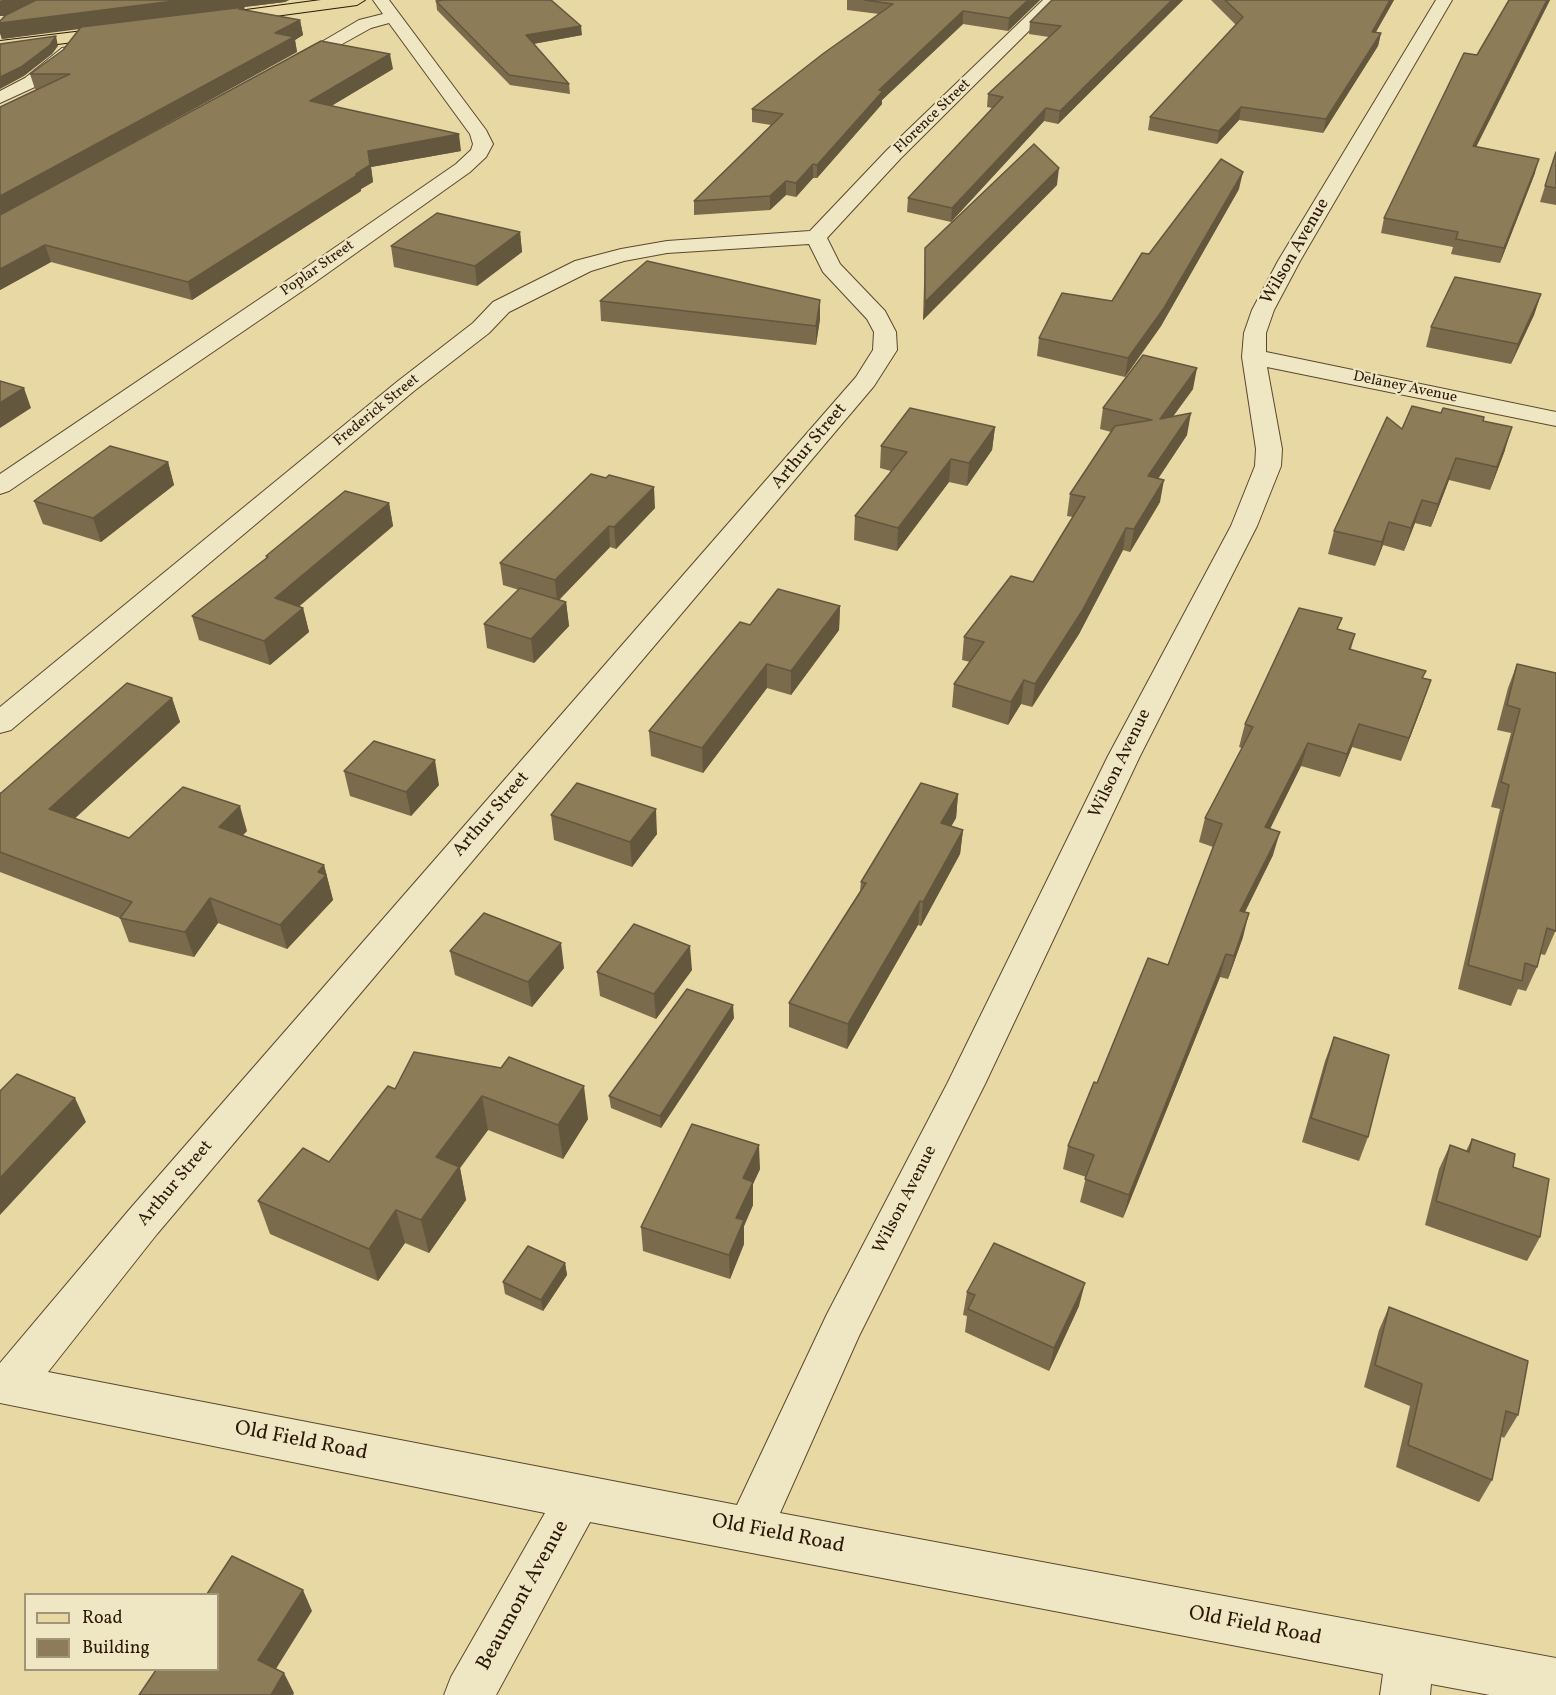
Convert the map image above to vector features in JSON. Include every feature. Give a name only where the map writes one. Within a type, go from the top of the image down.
[{"type":"main road","points":[[194,22],[313,3],[357,0]]},
{"type":"main road","points":[[0,46],[135,30]]},
{"type":"street","name":"Florence Street","points":[[816,237],[894,154],[1052,0]]},
{"type":"street","name":"Wilson Avenue","points":[[750,1529],[842,1327],[966,1084],[1124,756],[1244,526],[1268,466],[1269,449],[1254,357],[1255,333],[1275,285],[1444,0]]},
{"type":"street","points":[[274,75],[365,24],[387,8]]},
{"type":"street","name":"Poplar Street","points":[[0,486],[303,280],[470,163],[479,153],[483,144],[479,134],[387,8]]},
{"type":"street","points":[[0,98],[31,81],[60,60],[72,47],[76,37]]},
{"type":"street","name":"Frederick Street","points":[[0,723],[406,386],[481,328],[501,307],[583,266],[621,255],[666,248],[816,237]]},
{"type":"street","name":"Arthur Street","points":[[5,1384],[866,381],[885,350],[885,332],[870,307],[831,267],[816,237]]},
{"type":"street","name":"Delaney Avenue","points":[[1254,357],[1556,419]]},
{"type":"street","name":"Old Field Road","points":[[5,1384],[750,1529],[1407,1676],[1556,1683]]},
{"type":"street","name":"Beaumont Avenue","points":[[469,1695],[579,1497]]},
{"type":"building","points":[[36,0],[182,0],[0,23],[6,15]]},
{"type":"building","points":[[551,0],[581,26],[526,35],[569,84],[509,75],[436,1]]},
{"type":"building","points":[[864,0],[1028,0],[1009,18],[963,11],[879,90],[883,91],[817,165],[813,164],[796,183],[786,181],[770,196],[694,201],[783,114],[752,109],[824,53],[893,4]]},
{"type":"building","points":[[1052,0],[1172,0],[1060,111],[1046,108],[952,208],[908,198],[1003,97],[988,94],[1061,26],[1030,22]]},
{"type":"building","points":[[1225,0],[1390,0],[1372,32],[1381,33],[1326,119],[1241,107],[1219,131],[1150,117],[1243,17]]},
{"type":"building","points":[[1509,0],[1547,0],[1473,146],[1539,159],[1504,248],[1456,239],[1458,232],[1384,218],[1464,53],[1477,55]]},
{"type":"building","points":[[244,7],[239,9],[300,20],[275,33],[294,37],[0,196],[0,107],[70,74],[30,74],[63,50],[81,27]]},
{"type":"building","points":[[56,36],[50,45],[21,67],[0,77],[0,44]]},
{"type":"building","points":[[321,41],[390,54],[310,101],[459,134],[368,151],[370,165],[356,174],[359,174],[188,282],[45,245],[0,269],[0,215]]},
{"type":"building","points":[[1034,144],[1059,168],[925,302],[925,248]]},
{"type":"building","points":[[1556,152],[1556,188],[1545,186]]},
{"type":"building","points":[[1221,159],[1243,172],[1164,308],[1128,358],[1039,338],[1062,293],[1112,301],[1142,253],[1149,254]]},
{"type":"building","points":[[437,213],[520,232],[475,266],[391,246]]},
{"type":"building","points":[[647,261],[820,300],[816,326],[600,301]]},
{"type":"building","points":[[1455,277],[1541,294],[1518,344],[1431,327]]},
{"type":"building","points":[[1143,355],[1197,368],[1160,419],[1191,413],[1148,476],[1164,480],[1134,529],[1126,528],[1082,611],[1035,684],[1024,680],[1011,702],[954,684],[984,642],[964,637],[1011,576],[1033,582],[1085,497],[1070,494],[1115,426],[1152,420],[1103,408]]},
{"type":"building","points":[[0,381],[24,388],[0,403]]},
{"type":"building","points":[[1412,406],[1441,413],[1443,408],[1484,417],[1483,421],[1512,427],[1497,467],[1456,458],[1438,504],[1422,500],[1411,528],[1389,522],[1382,542],[1334,531],[1387,417],[1402,429]]},
{"type":"building","points":[[910,408],[995,427],[969,463],[951,459],[898,528],[855,516],[907,452],[881,446]]},
{"type":"building","points":[[110,446],[168,462],[93,518],[34,501]]},
{"type":"building","points":[[591,474],[606,478],[609,475],[654,487],[614,527],[609,526],[555,580],[500,563]]},
{"type":"building","points":[[345,491],[389,503],[275,598],[303,608],[264,641],[192,616],[268,557],[266,556]]},
{"type":"building","points":[[520,588],[566,602],[531,639],[484,624]]},
{"type":"building","points":[[778,589],[840,606],[791,671],[767,664],[702,748],[649,731],[740,622],[750,625]]},
{"type":"building","points":[[1299,608],[1342,618],[1337,629],[1355,634],[1349,649],[1426,671],[1422,678],[1431,680],[1409,738],[1359,724],[1347,754],[1308,743],[1265,827],[1280,832],[1240,911],[1249,913],[1234,956],[1226,954],[1129,1195],[1085,1179],[1094,1155],[1068,1146],[1094,1082],[1097,1083],[1148,958],[1168,965],[1222,824],[1205,818],[1253,727],[1245,724]]},
{"type":"building","points":[[1517,664],[1556,673],[1556,931],[1547,928],[1537,967],[1525,963],[1522,981],[1468,965],[1509,785],[1501,782],[1520,709],[1507,705]]},
{"type":"building","points":[[127,683],[172,698],[49,809],[129,838],[183,787],[240,806],[219,827],[324,865],[318,872],[326,875],[280,925],[210,898],[185,932],[120,918],[132,902],[0,852],[0,793]]},
{"type":"building","points":[[374,741],[435,760],[406,792],[344,771]]},
{"type":"building","points":[[577,783],[656,809],[630,842],[551,815]]},
{"type":"building","points":[[921,783],[958,794],[941,823],[963,830],[923,902],[920,901],[848,1024],[789,1003],[866,883],[861,882]]},
{"type":"building","points":[[484,913],[561,943],[528,982],[450,951]]},
{"type":"building","points":[[634,924],[690,946],[654,994],[597,972]]},
{"type":"building","points":[[687,989],[733,1005],[660,1116],[609,1096]]},
{"type":"building","points":[[1334,1037],[1389,1055],[1368,1137],[1311,1118]]},
{"type":"building","points":[[414,1052],[501,1068],[509,1057],[584,1086],[558,1125],[482,1096],[436,1157],[459,1167],[421,1220],[396,1210],[369,1249],[258,1201],[303,1148],[329,1162],[388,1086],[395,1089]]},
{"type":"building","points":[[17,1074],[75,1098],[0,1178],[0,1091]]},
{"type":"building","points":[[692,1124],[759,1145],[743,1178],[753,1182],[736,1218],[744,1220],[729,1255],[641,1227]]},
{"type":"building","points":[[1472,1139],[1515,1154],[1513,1167],[1549,1179],[1540,1237],[1436,1201],[1450,1145],[1469,1152]]},
{"type":"building","points":[[994,1243],[1085,1283],[1054,1348],[968,1309],[975,1295],[967,1292]]},
{"type":"building","points":[[528,1246],[565,1263],[541,1300],[503,1282]]},
{"type":"building","points":[[1389,1307],[1528,1361],[1518,1415],[1506,1411],[1492,1480],[1408,1445],[1422,1384],[1375,1365]]},
{"type":"building","points":[[232,1556],[303,1590],[258,1660],[284,1673],[271,1695],[139,1695],[155,1671],[219,1671],[219,1593],[208,1593]]}]
